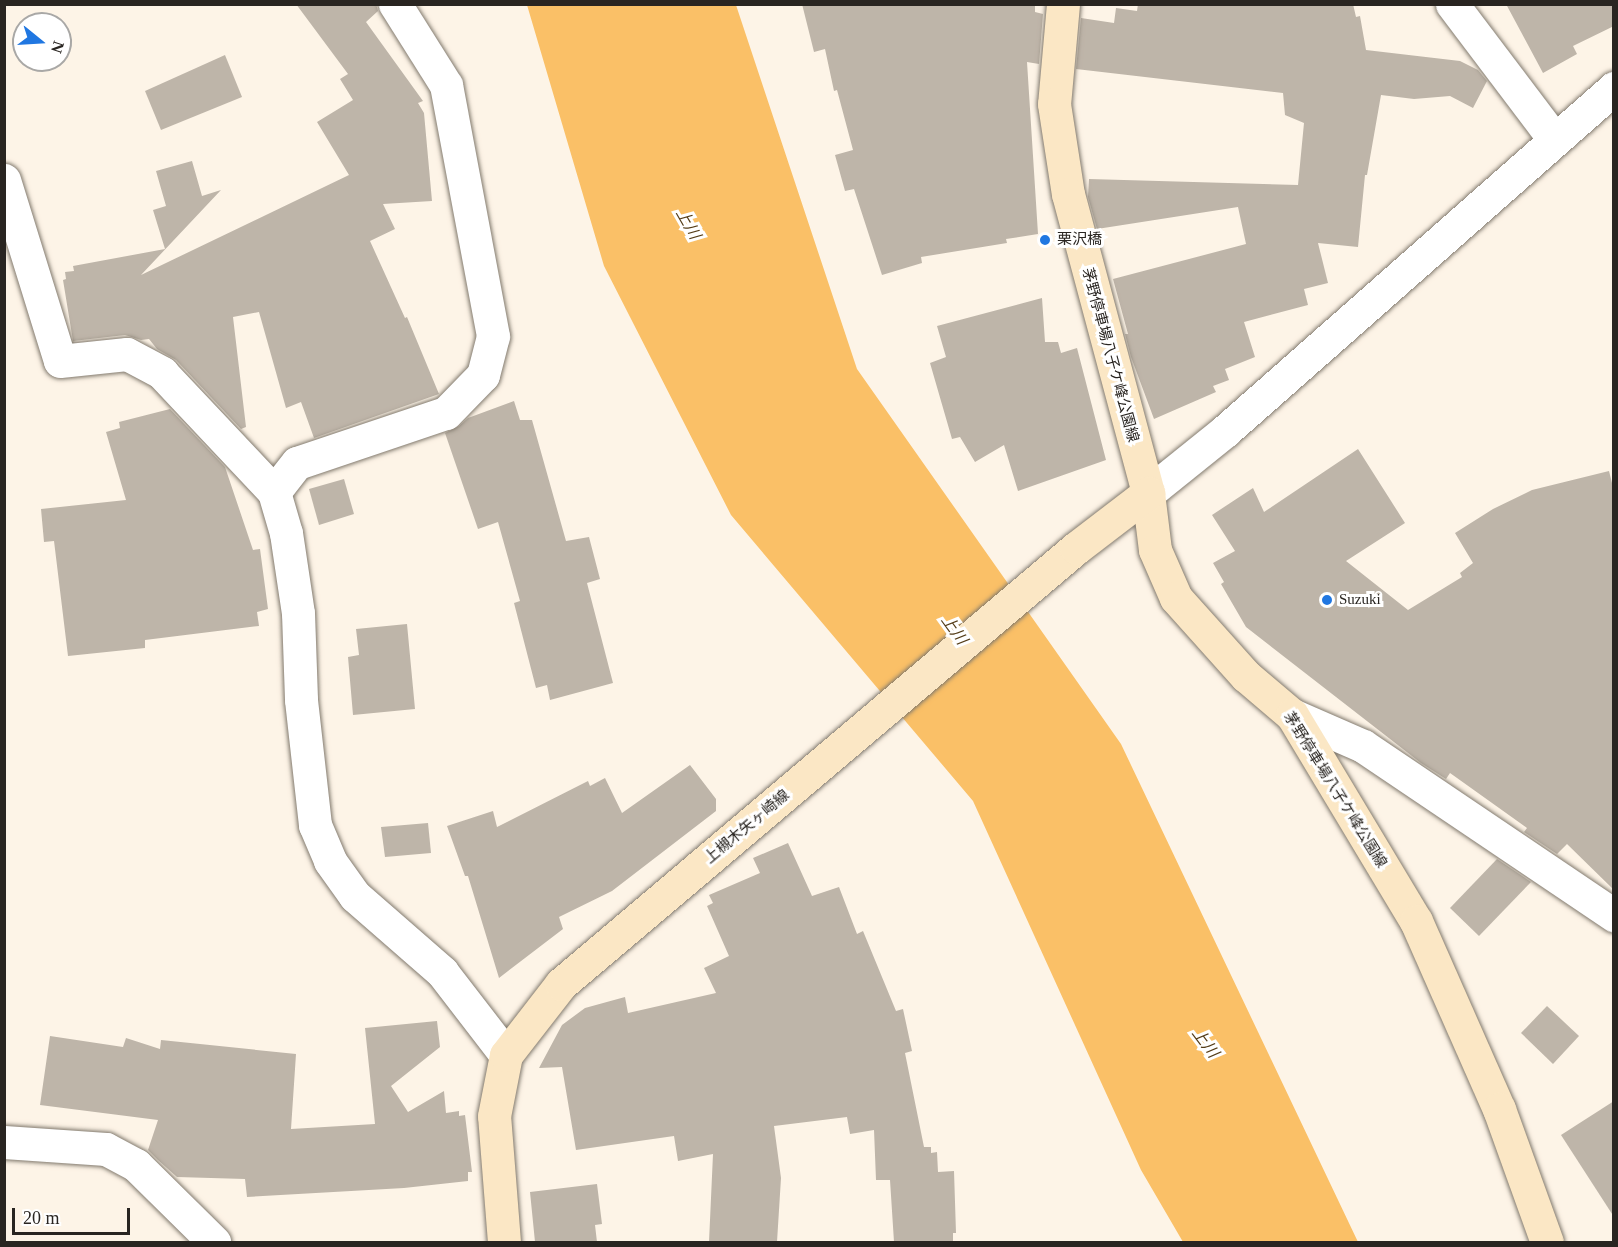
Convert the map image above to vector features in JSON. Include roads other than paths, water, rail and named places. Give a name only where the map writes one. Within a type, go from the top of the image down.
[{"type":"main road","name":"茅野停車場八子ケ峰公園線","points":[[1063,4],[1054,104],[1068,194],[1148,493],[1155,550],[1176,598],[1246,676],[1292,715],[1416,921],[1499,1109],[1547,1242]]},
{"type":"main road","name":"上槻木矢ヶ崎線","points":[[504,1242],[494,1116],[506,1055],[561,984],[1076,548],[1148,493]]},
{"type":"street","points":[[274,492],[297,463],[446,413],[483,375],[493,336],[446,85],[395,4]]},
{"type":"street","points":[[1452,4],[1554,139]]},
{"type":"street","points":[[1148,493],[1225,432],[1614,88]]},
{"type":"street","points":[[4,180],[60,362],[127,354],[162,373],[274,492],[286,533],[298,613],[301,700],[315,825],[330,861],[355,896],[442,972],[506,1055]]},
{"type":"street","points":[[1292,715],[1363,746],[1614,915]]},
{"type":"street","points":[[4,1143],[106,1149],[136,1165],[214,1242]]},
{"type":"water","name":"上川","points":[[527,5],[736,5],[857,369],[1121,744],[1358,1242],[1183,1242],[1141,1170],[973,801],[731,515],[604,266]]},
{"type":"place","name":"栗沢橋","points":[[1045,240]]},
{"type":"place","name":"Suzuki","points":[[1327,600]]}]
